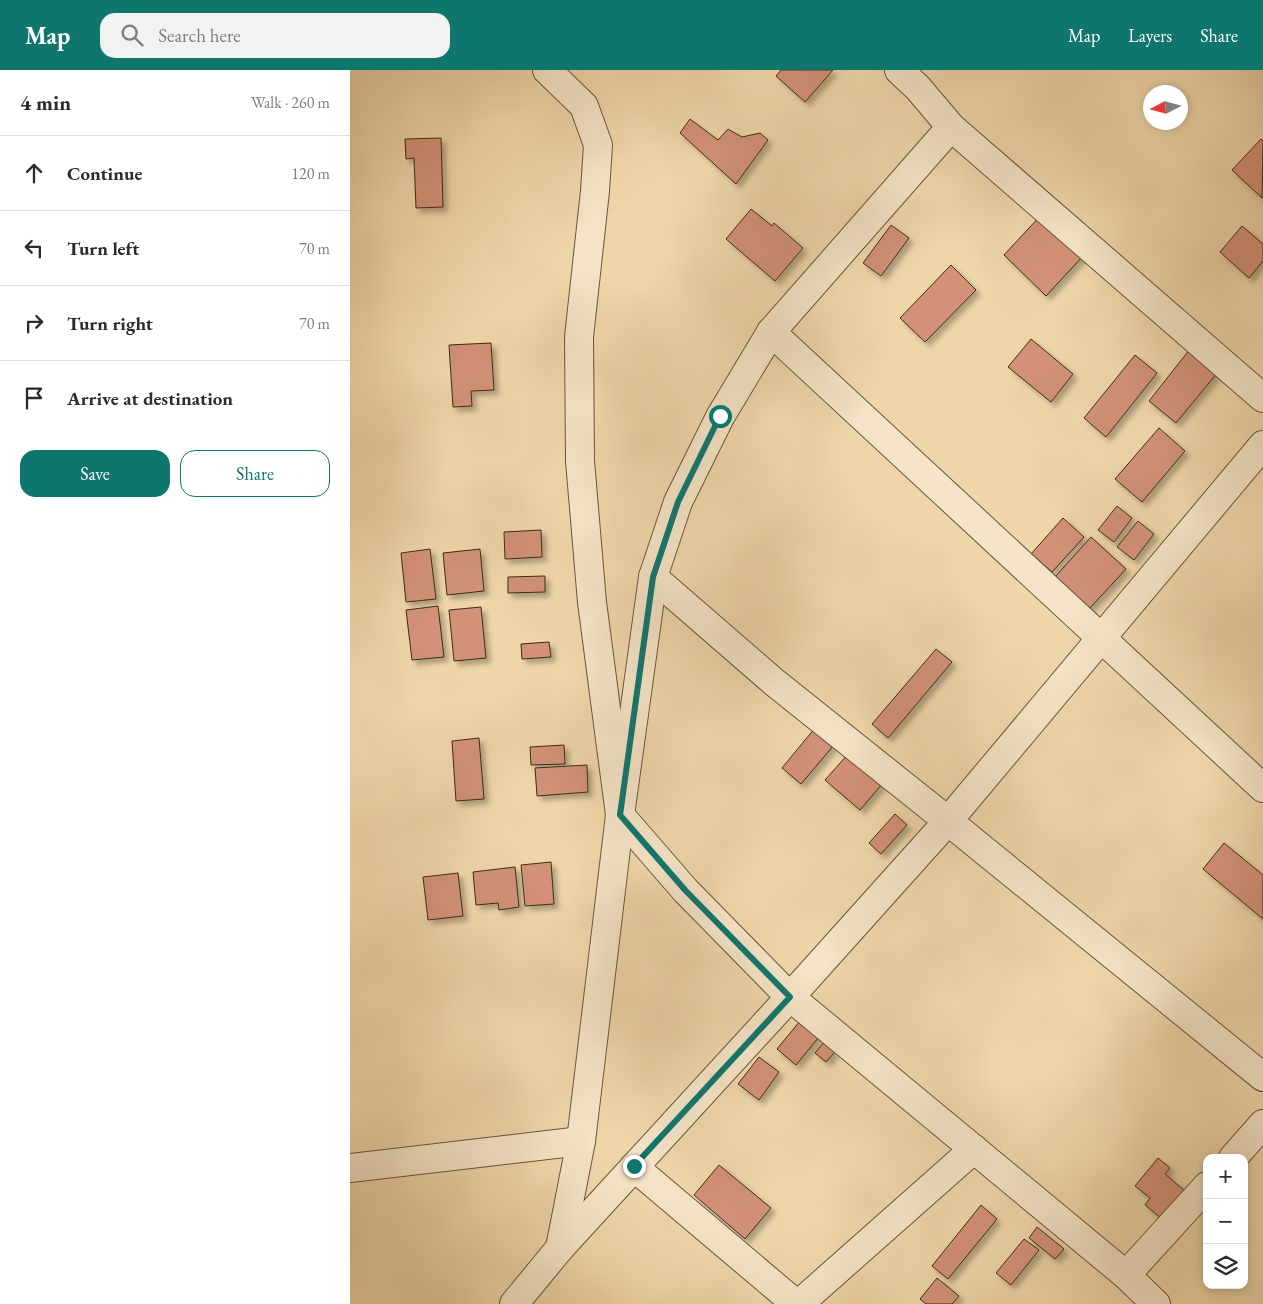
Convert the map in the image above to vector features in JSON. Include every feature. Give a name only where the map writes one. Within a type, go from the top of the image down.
[{"type":"street","points":[[547,70],[584,106],[598,145],[580,337],[580,461],[592,602],[620,815],[685,890],[790,997],[1126,1275],[1156,1304]]},
{"type":"street","points":[[914,76],[951,127],[1263,398]]},
{"type":"street","points":[[560,1248],[581,1141],[620,815],[653,577],[678,502],[720,416],[771,332],[951,127]]},
{"type":"street","points":[[771,332],[1263,788]]},
{"type":"street","points":[[514,1304],[560,1248],[948,821],[1263,445]]},
{"type":"street","points":[[653,577],[774,682],[1263,1077]]},
{"type":"street","points":[[1236,1154],[1263,1124]]},
{"type":"street","points":[[350,1168],[581,1141]]},
{"type":"street","points":[[634,1166],[798,1304],[974,1149]]},
{"type":"street","points":[[1126,1275],[1203,1190]]},
{"type":"building","points":[[781,70],[833,70],[805,102],[776,76]]},
{"type":"building","points":[[690,119],[718,140],[728,129],[742,137],[760,133],[768,140],[736,184],[680,133]]},
{"type":"building","points":[[441,138],[443,207],[416,208],[414,158],[406,159],[405,139]]},
{"type":"building","points":[[1261,139],[1263,141],[1262,198],[1232,170]]},
{"type":"building","points":[[751,209],[772,226],[774,223],[803,248],[775,281],[726,239]]},
{"type":"building","points":[[1042,214],[1084,255],[1046,296],[1004,255]]},
{"type":"building","points":[[891,225],[909,238],[881,276],[863,263]]},
{"type":"building","points":[[1242,226],[1263,244],[1263,261],[1249,278],[1220,252]]},
{"type":"building","points":[[951,265],[976,290],[925,342],[900,318]]},
{"type":"building","points":[[1031,339],[1073,374],[1051,402],[1008,367]]},
{"type":"building","points":[[491,343],[494,390],[471,391],[472,406],[453,407],[449,345]]},
{"type":"building","points":[[1190,349],[1218,372],[1176,423],[1149,401]]},
{"type":"building","points":[[1135,355],[1157,373],[1106,437],[1084,418]]},
{"type":"building","points":[[1159,428],[1185,451],[1142,502],[1115,479]]},
{"type":"building","points":[[1117,506],[1132,518],[1114,542],[1098,530]]},
{"type":"building","points":[[1063,518],[1084,537],[1052,572],[1031,554]]},
{"type":"building","points":[[1138,521],[1154,534],[1134,560],[1117,547]]},
{"type":"building","points":[[541,530],[542,557],[505,559],[504,532]]},
{"type":"building","points":[[1091,537],[1126,569],[1089,609],[1055,577]]},
{"type":"building","points":[[430,549],[436,599],[406,602],[401,553]]},
{"type":"building","points":[[480,549],[484,591],[447,595],[443,553]]},
{"type":"building","points":[[545,576],[545,592],[508,593],[508,577]]},
{"type":"building","points":[[438,606],[444,657],[412,660],[406,610]]},
{"type":"building","points":[[481,607],[486,658],[454,661],[449,610]]},
{"type":"building","points":[[549,642],[551,657],[522,659],[521,644]]},
{"type":"building","points":[[936,649],[952,662],[888,738],[872,724]]},
{"type":"building","points":[[815,728],[834,745],[801,784],[782,768]]},
{"type":"building","points":[[479,738],[484,799],[456,801],[452,741]]},
{"type":"building","points":[[564,745],[565,764],[531,765],[530,747]]},
{"type":"building","points":[[849,753],[883,783],[860,810],[825,780]]},
{"type":"building","points":[[587,765],[588,792],[537,796],[535,768]]},
{"type":"building","points":[[895,814],[907,825],[881,854],[869,843]]},
{"type":"building","points":[[1224,843],[1263,875],[1263,919],[1203,869]]},
{"type":"building","points":[[551,862],[554,904],[525,906],[521,865]]},
{"type":"building","points":[[515,867],[519,907],[499,910],[498,903],[476,905],[473,872]]},
{"type":"building","points":[[458,873],[463,916],[428,920],[423,877]]},
{"type":"building","points":[[800,1021],[819,1037],[796,1065],[777,1049]]},
{"type":"building","points":[[824,1042],[835,1052],[826,1062],[815,1053]]},
{"type":"building","points":[[759,1057],[779,1072],[759,1100],[738,1084]]},
{"type":"building","points":[[1158,1158],[1170,1168],[1165,1174],[1185,1191],[1162,1219],[1145,1205],[1150,1198],[1135,1186]]},
{"type":"building","points":[[719,1165],[771,1208],[745,1239],[694,1195]]},
{"type":"building","points":[[981,1205],[997,1219],[948,1279],[932,1266]]},
{"type":"building","points":[[1037,1227],[1064,1249],[1055,1259],[1029,1238]]},
{"type":"building","points":[[1024,1239],[1039,1250],[1011,1285],[996,1273]]},
{"type":"building","points":[[937,1278],[959,1296],[952,1304],[926,1304],[920,1299]]},
{"type":"route","points":[[634,1166],[790,997],[685,890],[620,815],[653,577],[678,502],[720,416]]}]
